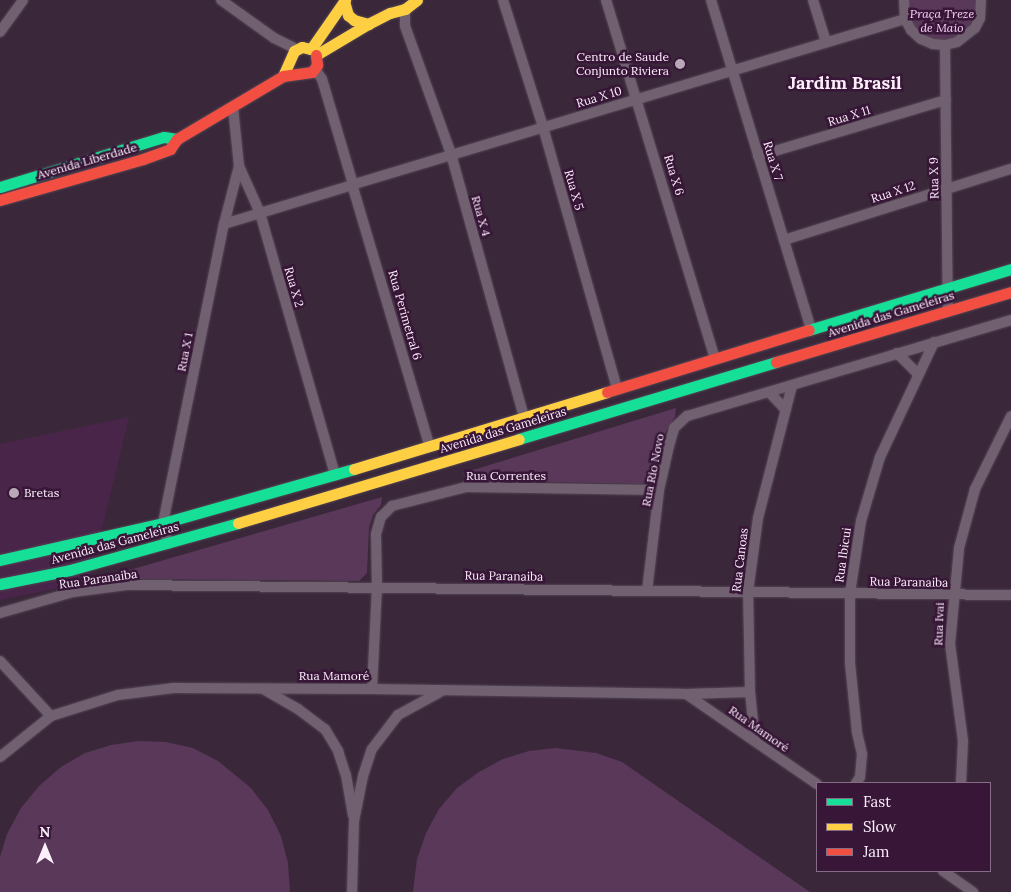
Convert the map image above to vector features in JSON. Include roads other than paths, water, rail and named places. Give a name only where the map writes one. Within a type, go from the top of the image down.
[{"type":"main road","points":[[315,69],[316,55],[368,24],[417,0]]},
{"type":"main road","points":[[344,1],[348,15],[354,20],[368,24]]},
{"type":"main road","points":[[283,76],[292,56],[311,50],[344,1]]},
{"type":"main road","points":[[292,56],[292,69],[299,74]]},
{"type":"main road","name":"Avenida Liberdade","points":[[0,200],[170,150],[177,140],[283,76],[308,74],[315,69]]},
{"type":"main road","name":"Avenida Liberdade","points":[[0,187],[164,136],[177,140]]},
{"type":"main road","name":"Avenida das Gameleiras","points":[[0,560],[163,523],[334,475],[1011,269]]},
{"type":"main road","name":"Avenida das Gameleiras","points":[[0,584],[70,570],[168,544],[1011,292]]},
{"type":"main road","points":[[506,444],[524,431],[526,427],[524,416]]},
{"type":"street","points":[[0,32],[23,0]]},
{"type":"street","points":[[220,0],[274,38],[292,56]]},
{"type":"street","name":"Rua X 5","points":[[503,0],[543,127],[617,388]]},
{"type":"street","name":"Rua X 6","points":[[606,0],[638,98],[715,358]]},
{"type":"street","name":"Rua X 7","points":[[711,0],[811,329]]},
{"type":"street","points":[[813,0],[826,42]]},
{"type":"street","points":[[904,0],[905,19],[911,30],[921,39],[933,44],[946,45],[967,36],[975,28],[980,18],[981,0]]},
{"type":"street","name":"Rua X 4","points":[[405,5],[405,26],[451,154],[524,416]]},
{"type":"street","name":"Rua X 4","points":[[390,13],[405,26]]},
{"type":"street","name":"Rua X 10","points":[[224,224],[451,154],[905,19]]},
{"type":"street","name":"Rua X 9","points":[[946,45],[948,311]]},
{"type":"street","name":"Rua Perimetral 6","points":[[315,69],[322,79],[430,447]]},
{"type":"street","name":"Rua X 11","points":[[758,156],[946,100]]},
{"type":"street","name":"Rua X 2","points":[[233,107],[239,166],[260,213],[334,475]]},
{"type":"street","name":"Rua X 1","points":[[168,544],[163,523],[224,224],[239,166]]},
{"type":"street","name":"Rua X 12","points":[[784,240],[1011,169]]},
{"type":"street","name":"Rua Rio Novo","points":[[647,590],[659,490],[674,428],[687,416],[770,393],[1011,320]]},
{"type":"street","name":"Rua Ibicui","points":[[857,782],[860,777],[862,754],[857,732],[850,662],[850,593],[861,521],[878,466],[934,342]]},
{"type":"street","points":[[897,353],[918,374]]},
{"type":"street","name":"Rua Canoas","points":[[755,741],[750,692],[748,592],[758,518],[792,386]]},
{"type":"street","points":[[770,393],[786,410]]},
{"type":"street","name":"Rua Ivai","points":[[961,782],[963,741],[950,644],[953,595],[959,548],[975,490],[1011,416]]},
{"type":"street","name":"Rua Correntes","points":[[372,689],[377,587],[376,534],[381,517],[392,506],[466,487],[659,490]]},
{"type":"street","name":"Rua Paranaiba","points":[[0,613],[73,592],[127,585],[1011,595]]},
{"type":"street","points":[[0,661],[51,716]]},
{"type":"street","name":"Rua Mamoré","points":[[0,757],[51,716],[118,695],[174,688],[686,694],[750,692]]},
{"type":"street","points":[[261,688],[298,709],[325,729],[338,751],[346,776],[354,821]]},
{"type":"street","points":[[352,892],[354,821],[362,776],[372,750],[398,715],[442,692]]},
{"type":"street","name":"Rua Mamoré","points":[[686,694],[816,783]]},
{"type":"street","points":[[346,776],[362,776]]},
{"type":"street","points":[[944,872],[974,892]]},
{"type":"place","name":"Centro de Saude Conjunto Riviera","points":[[680,64]]},
{"type":"place","name":"Bretas","points":[[14,493]]},
{"type":"district","name":"Jardim Brasil","points":[[845,83]]},
{"type":"park label","name":"Praça Treze de Maio","points":[[942,21]]}]
